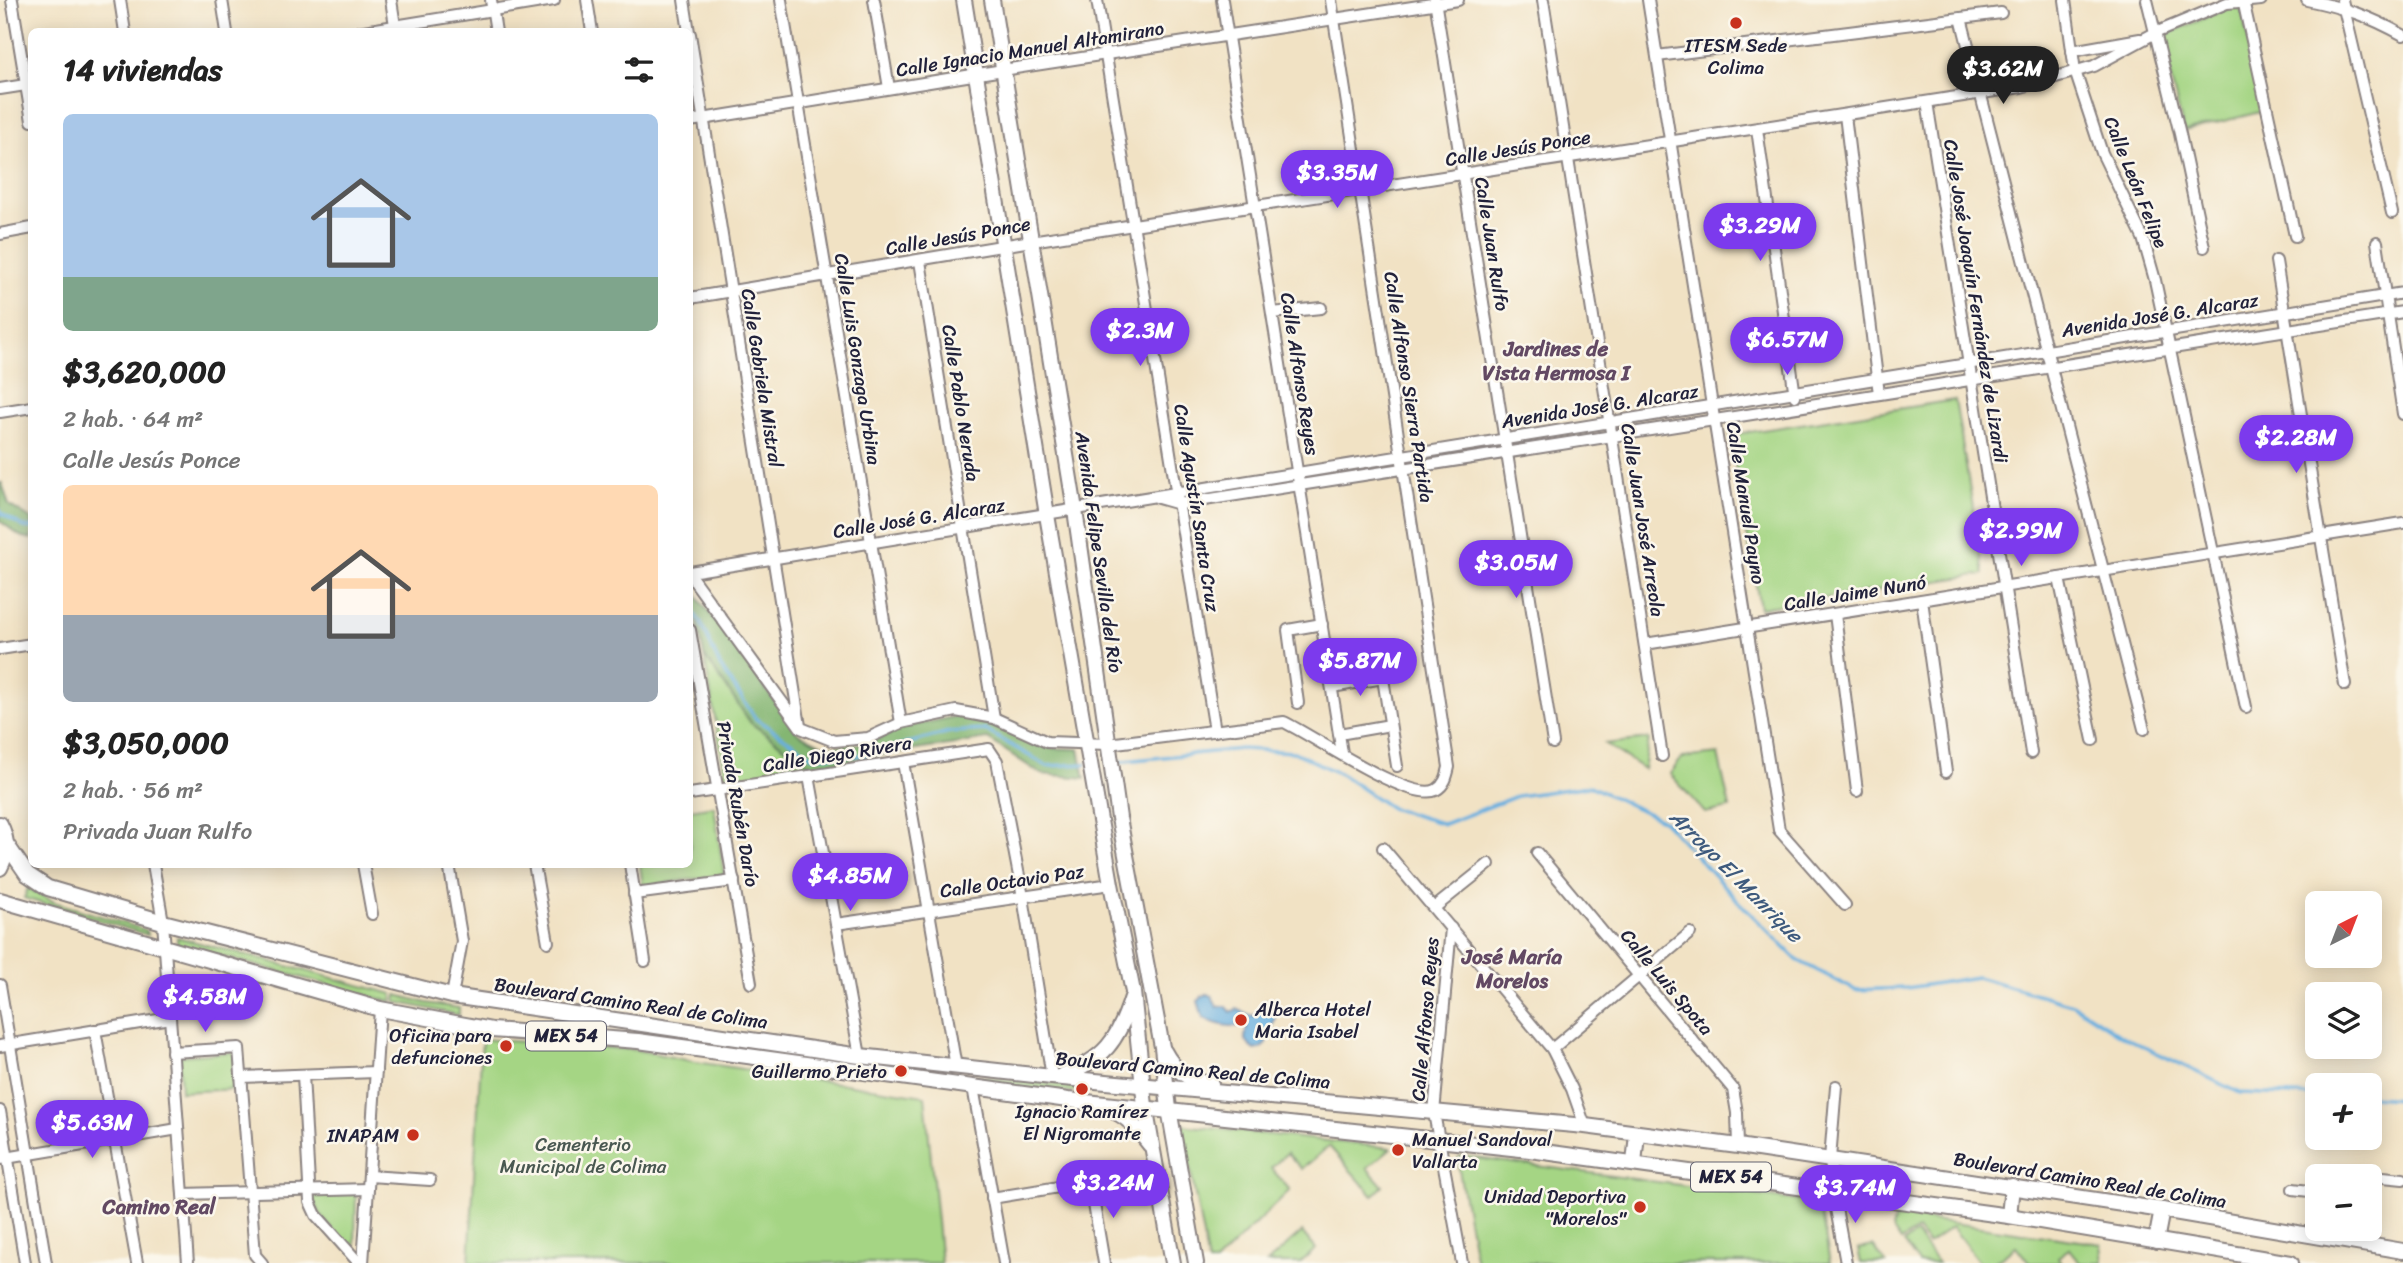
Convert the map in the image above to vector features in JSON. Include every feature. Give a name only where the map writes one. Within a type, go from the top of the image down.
[{"type":"main road","points":[[964,0],[1047,515],[1111,884],[1133,992],[1145,1106],[1173,1263]]},
{"type":"main road","name":"Avenida Felipe Sevilla del Río","points":[[992,0],[1075,510],[1113,775],[1162,1047],[1169,1109],[1196,1263]]},
{"type":"main road","name":"Boulevard Camino Real de Colima","points":[[0,824],[5,832],[7,845],[27,874],[48,888],[163,922],[452,996],[860,1056],[1055,1077],[1585,1126],[1830,1159],[2305,1230]]},
{"type":"main road","points":[[0,868],[5,860],[7,845]]},
{"type":"main road","name":"Boulevard Camino Real de Colima","points":[[0,900],[380,1009],[508,1032],[638,1041],[1073,1100],[1634,1163],[2009,1216],[2291,1263]]},
{"type":"main road","points":[[1055,1077],[1083,1068],[1113,1042],[1122,1027],[1133,992]]},
{"type":"main road","points":[[468,1025],[477,1014],[476,1000]]},
{"type":"main road","points":[[508,1032],[501,1019],[509,1006]]},
{"type":"main road","points":[[1162,1047],[1173,1065],[1194,1081],[1256,1096]]},
{"type":"main road","points":[[1073,1100],[1119,1112],[1134,1123],[1152,1148]]},
{"type":"main road","points":[[1634,1163],[1637,1134]]},
{"type":"main road","points":[[2009,1216],[2012,1186]]},
{"type":"main road","points":[[2155,1241],[2162,1210]]},
{"type":"main road","name":"Boulevard Camino Real de Colima","points":[[2364,1241],[2403,1251]]},
{"type":"street","points":[[12,0],[28,79]]},
{"type":"street","points":[[120,0],[124,28]]},
{"type":"street","points":[[222,0],[226,28]]},
{"type":"street","points":[[391,0],[396,28]]},
{"type":"street","points":[[400,28],[492,5],[554,0]]},
{"type":"street","points":[[587,0],[591,28]]},
{"type":"street","name":"Calle Gabriela Mistral","points":[[684,0],[688,28]]},
{"type":"street","name":"Calle Luis Gonzaga Urbina","points":[[781,0],[901,723]]},
{"type":"street","points":[[874,0],[889,88]]},
{"type":"street","name":"Calle Agustín Santa Cruz","points":[[1097,0],[1215,731]]},
{"type":"street","name":"Calle Alfonso Reyes","points":[[1222,0],[1342,754]]},
{"type":"street","name":"Calle Alfonso Sierra Partida","points":[[1331,0],[1449,767],[1446,779],[1436,790],[1422,792],[1408,789],[1342,754]]},
{"type":"street","name":"Calle Ignacio Manuel Altamirano","points":[[693,121],[1458,0]]},
{"type":"street","name":"Calle Juan José Arreola","points":[[1543,0],[1662,756]]},
{"type":"street","name":"Calle Manuel Payno","points":[[1648,0],[1779,830],[1845,905]]},
{"type":"street","name":"Calle León Felipe","points":[[2065,0],[2075,71],[2102,153],[2143,238],[2155,281],[2246,707]]},
{"type":"street","points":[[2147,0],[2204,247]]},
{"type":"street","points":[[2072,51],[2143,39],[2227,3],[2261,0]]},
{"type":"street","points":[[2307,0],[2343,4],[2403,35]]},
{"type":"street","points":[[2243,1],[2295,236]]},
{"type":"street","name":"Calle Juan Rulfo","points":[[1435,2],[1553,744]]},
{"type":"street","points":[[2343,4],[2392,213]]},
{"type":"street","points":[[492,5],[495,28]]},
{"type":"street","points":[[1657,56],[2001,13]]},
{"type":"street","points":[[1961,18],[2144,729]]},
{"type":"street","name":"Calle Jesús Ponce","points":[[693,298],[1031,241],[2021,88],[2101,63],[2143,39]]},
{"type":"street","name":"Calle Gabriela Mistral","points":[[693,58],[801,729]]},
{"type":"street","points":[[0,89],[28,84]]},
{"type":"street","name":"Calle José Joaquín Fernández de Lizardi","points":[[1927,102],[2031,753]]},
{"type":"street","points":[[1845,115],[1879,394]]},
{"type":"street","points":[[1757,129],[1796,407]]},
{"type":"street","points":[[0,234],[28,229]]},
{"type":"street","points":[[2377,242],[2403,414]]},
{"type":"street","name":"Calle Pablo Neruda","points":[[920,261],[994,718]]},
{"type":"street","points":[[2276,261],[2345,685]]},
{"type":"street","name":"Avenida José G. Alcaraz","points":[[1299,479],[1403,456],[2403,292]]},
{"type":"street","points":[[1272,313],[1321,308]]},
{"type":"street","name":"Avenida José G. Alcaraz","points":[[1177,498],[1299,479],[1405,468],[2403,312]]},
{"type":"street","points":[[0,412],[28,408]]},
{"type":"street","name":"Calle José G. Alcaraz","points":[[693,572],[1154,497],[1177,498]]},
{"type":"street","name":"Calle Jaime Nunó","points":[[1645,644],[2403,523]]},
{"type":"street","points":[[693,577],[801,729],[834,741],[868,738],[901,723],[956,711],[994,718],[1047,742],[1087,749],[1283,722],[1342,754]]},
{"type":"street","points":[[2059,578],[2093,740]]},
{"type":"street","points":[[1922,600],[1946,772]]},
{"type":"street","points":[[1835,614],[1857,791]]},
{"type":"street","points":[[1298,703],[1288,629],[1322,624]]},
{"type":"street","points":[[0,649],[28,645]]},
{"type":"street","name":"Privada Rubén Darío","points":[[693,649],[751,983]]},
{"type":"street","points":[[1381,666],[1397,766]]},
{"type":"street","points":[[1332,687],[1383,678]]},
{"type":"street","points":[[1339,734],[1390,725]]},
{"type":"street","name":"Calle Diego Rivera","points":[[693,794],[989,748],[997,761],[1023,897]]},
{"type":"street","points":[[903,762],[956,1067]]},
{"type":"street","points":[[809,776],[860,1056]]},
{"type":"street","points":[[1383,848],[1552,1049],[1572,1089],[1585,1126]]},
{"type":"street","name":"Calle Luis Spota","points":[[1537,853],[1733,1089],[1738,1146]]},
{"type":"street","points":[[1434,908],[1489,864]]},
{"type":"street","points":[[154,868],[163,922],[188,1263]]},
{"type":"street","points":[[364,868],[372,914]]},
{"type":"street","points":[[450,868],[462,941],[452,996]]},
{"type":"street","points":[[535,868],[548,942]]},
{"type":"street","points":[[631,868],[645,961]]},
{"type":"street","points":[[634,894],[734,881]]},
{"type":"street","name":"Calle Octavio Paz","points":[[836,924],[1111,884]]},
{"type":"street","points":[[1023,897],[1055,1077]]},
{"type":"street","name":"Calle Alfonso Reyes","points":[[1451,928],[1434,1113],[1462,1263]]},
{"type":"street","points":[[1552,1049],[1690,933]]},
{"type":"street","points":[[0,985],[5,1046],[28,1154],[46,1263]]},
{"type":"street","points":[[361,1263],[380,1009]]},
{"type":"street","points":[[5,1046],[170,1018]]},
{"type":"street","points":[[95,1030],[136,1263]]},
{"type":"street","points":[[172,1052],[239,1048],[255,1255],[262,1263]]},
{"type":"street","points":[[241,1077],[376,1072]]},
{"type":"street","points":[[303,1075],[310,1202],[316,1215],[361,1263]]},
{"type":"street","points":[[1836,1086],[1830,1159],[1846,1263]]},
{"type":"street","points":[[973,1087],[1003,1263]]},
{"type":"street","points":[[0,1111],[4,1158],[25,1263]]},
{"type":"street","points":[[4,1158],[178,1129]]},
{"type":"street","points":[[992,1198],[1156,1171]]},
{"type":"street","points":[[369,1176],[430,1180]]},
{"type":"street","points":[[2382,1177],[2403,1179]]},
{"type":"street","points":[[1090,1181],[1104,1263]]},
{"type":"street","points":[[183,1194],[368,1189]]},
{"type":"street","points":[[2294,1189],[2305,1190]]},
{"type":"green space","points":[[2228,8],[2241,8],[2264,111],[2184,131],[2160,37]]},
{"type":"green space","points":[[1955,400],[1984,574],[1760,608],[1730,435]]},
{"type":"green space","points":[[2,483],[9,505],[28,517],[28,538],[20,536],[0,521]]},
{"type":"green space","points":[[693,591],[798,733],[826,747],[869,743],[906,727],[958,716],[993,723],[1046,748],[1079,749],[1085,778],[1041,774],[988,739],[811,766],[751,723],[704,655],[697,623],[693,617]]},
{"type":"green space","points":[[704,655],[751,723],[811,766],[732,780],[725,775]]},
{"type":"green space","points":[[1649,739],[1644,769],[1605,744]]},
{"type":"green space","points":[[1718,754],[1730,808],[1705,813],[1670,774],[1682,758]]},
{"type":"green space","points":[[714,806],[724,875],[643,886],[640,868],[693,868],[693,810]]},
{"type":"green space","points":[[28,888],[54,902],[146,930],[148,935],[24,898]]},
{"type":"green space","points":[[177,937],[393,994],[392,1002],[177,944]]},
{"type":"green space","points":[[397,995],[459,1008],[459,1015],[396,1002]]},
{"type":"green space","name":"Cementerio Municipal de Colima","points":[[482,1039],[637,1050],[696,1062],[925,1096],[941,1263],[469,1263]]},
{"type":"green space","points":[[234,1052],[236,1089],[181,1092],[179,1056]]},
{"type":"green space","points":[[941,1073],[1085,1087],[1084,1091],[1073,1092],[941,1080],[938,1076]]},
{"type":"green space","points":[[1182,1125],[1391,1148],[1367,1168],[1383,1186],[1373,1196],[1329,1146],[1302,1169],[1287,1153],[1271,1168],[1290,1190],[1215,1263],[1208,1263]]},
{"type":"green space","name":"Unidad Deportiva \"Morelos\"","points":[[1461,1156],[1808,1202],[1821,1213],[1830,1263],[1476,1263],[1457,1159]]},
{"type":"green space","points":[[356,1192],[355,1252],[322,1218],[313,1193]]},
{"type":"green space","points":[[1896,1215],[2101,1244],[2103,1263],[2080,1263],[2069,1249],[2058,1257],[2061,1263],[2029,1263],[2016,1246],[1993,1263],[1980,1263],[1952,1227],[1928,1244],[1917,1230],[1901,1241],[1892,1228]]},
{"type":"green space","points":[[1302,1232],[1316,1249],[1300,1263],[1267,1263]]},
{"type":"green space","points":[[1916,1234],[1938,1263],[1919,1263],[1904,1243]]},
{"type":"green space","points":[[1873,1246],[1886,1263],[1861,1263],[1858,1249]]},
{"type":"water","name":"Alberca Hotel Maria Isabel","points":[[1207,994],[1212,996],[1217,1007],[1226,1006],[1231,1012],[1237,1009],[1252,1016],[1263,1012],[1266,1001],[1272,999],[1276,1015],[1265,1045],[1255,1050],[1249,1045],[1245,1038],[1245,1025],[1223,1025],[1203,1017],[1198,1001]]},
{"type":"waterway","points":[[0,510],[28,528]]},
{"type":"waterway","points":[[693,612],[700,621],[720,666],[756,719],[812,756],[866,755],[949,732],[985,730],[1047,766],[1086,764]]},
{"type":"waterway","name":"Arroyo El Manrique","points":[[1115,762],[1241,749],[1294,752],[1342,775],[1391,808],[1444,824],[1517,796],[1590,786],[1664,821],[1797,960],[1855,990],[1907,988],[1977,977],[2072,1004],[2122,1036],[2240,1093],[2305,1096]]},
{"type":"waterway","name":"Arroyo El Manrique","points":[[2382,1098],[2403,1099]]},
{"type":"place","name":"ITESM Sede Colima","points":[[1736,23]]},
{"type":"place","name":"Alberca Hotel Maria Isabel","points":[[1241,1020]]},
{"type":"place","name":"Oficina para defunciones","points":[[506,1046]]},
{"type":"place","name":"Guillermo Prieto","points":[[901,1071]]},
{"type":"place","name":"Ignacio Ramírez El Nigromante","points":[[1082,1089]]},
{"type":"place","name":"INAPAM","points":[[413,1135]]},
{"type":"place","name":"Manuel Sandoval Vallarta","points":[[1398,1150]]},
{"type":"place","name":"Unidad Deportiva \"Morelos\"","points":[[1640,1207]]},
{"type":"district","name":"Jardines de Vista Hermosa I","points":[[1556,361]]},
{"type":"district","name":"José María Morelos","points":[[1512,969]]},
{"type":"district","name":"Camino Real","points":[[159,1207]]}]
